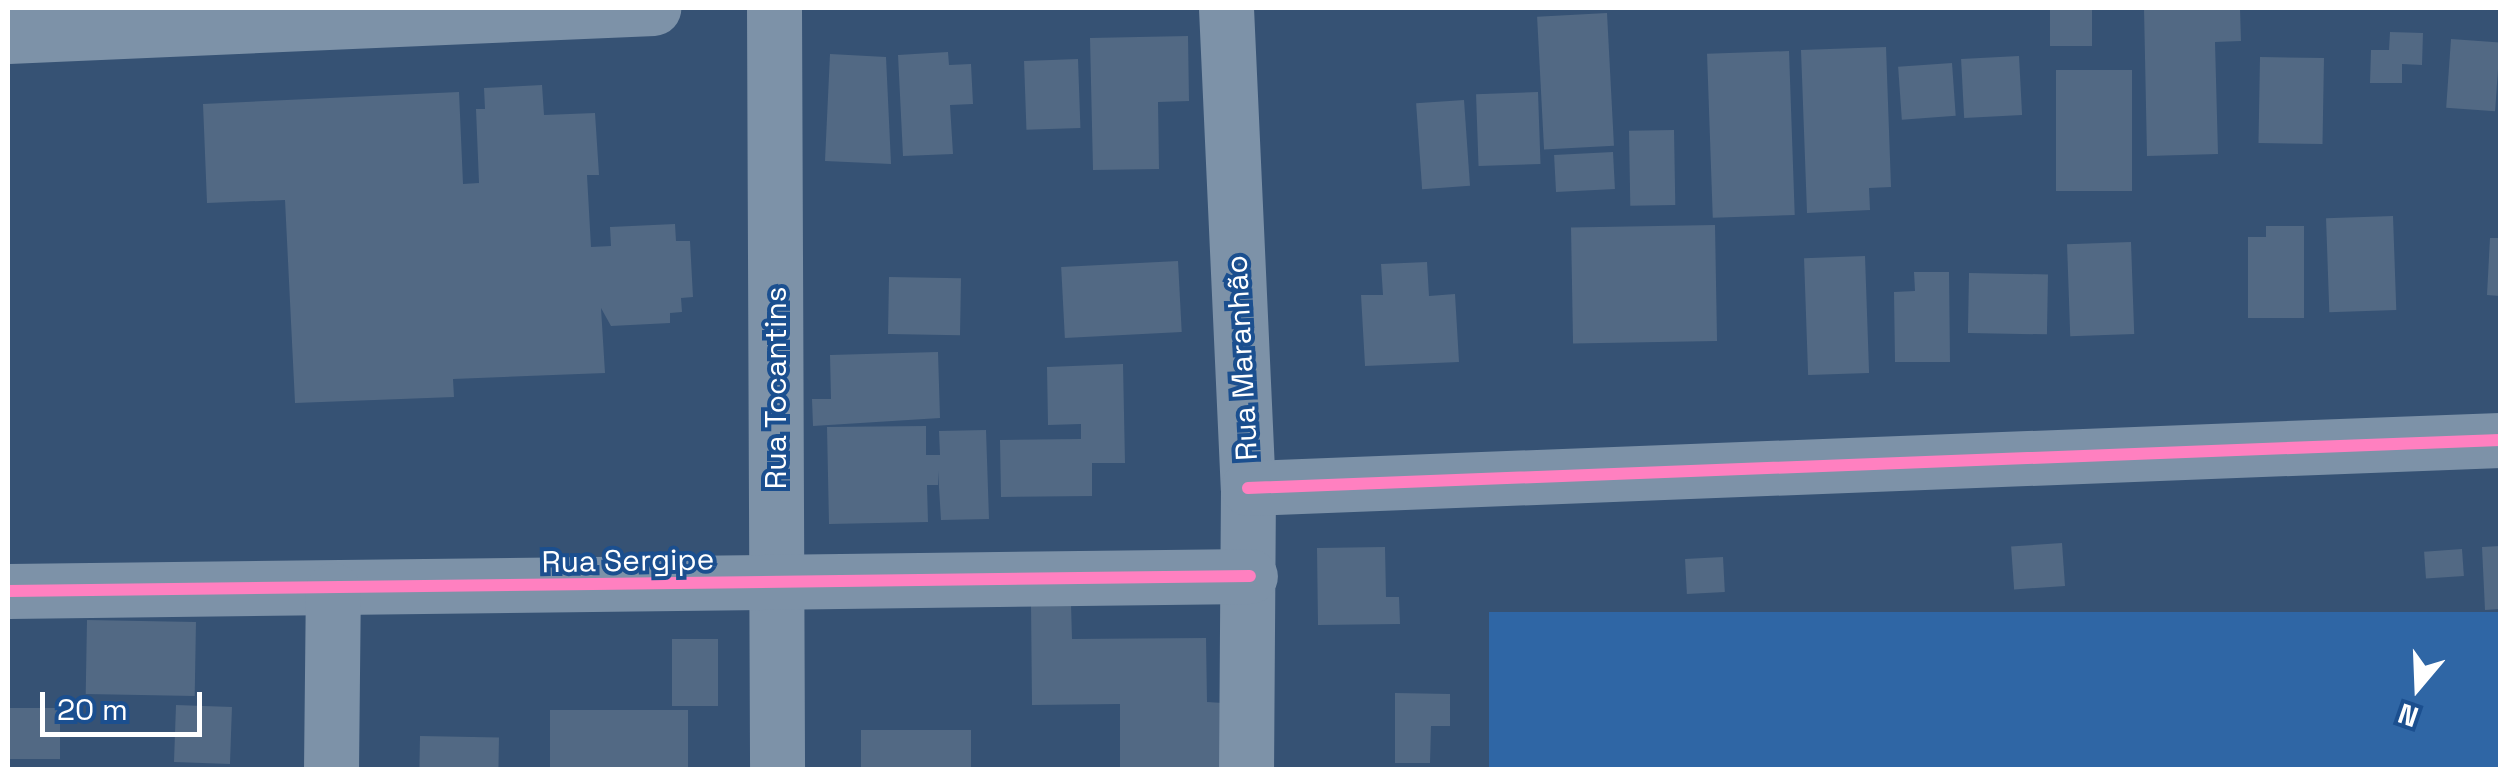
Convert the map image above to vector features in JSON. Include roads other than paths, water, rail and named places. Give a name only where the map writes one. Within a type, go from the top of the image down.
[{"type":"street","points":[[8,36],[653,8]]},
{"type":"street","name":"Rua Tocantins","points":[[774,8],[776,770]]},
{"type":"street","name":"Rua Maranhão","points":[[1226,8],[1248,488],[1246,770]]},
{"type":"street","points":[[1248,488],[2500,440]]},
{"type":"street","name":"Rua Sergipe","points":[[8,591],[1250,576]]},
{"type":"street","points":[[331,770],[333,590]]}]
